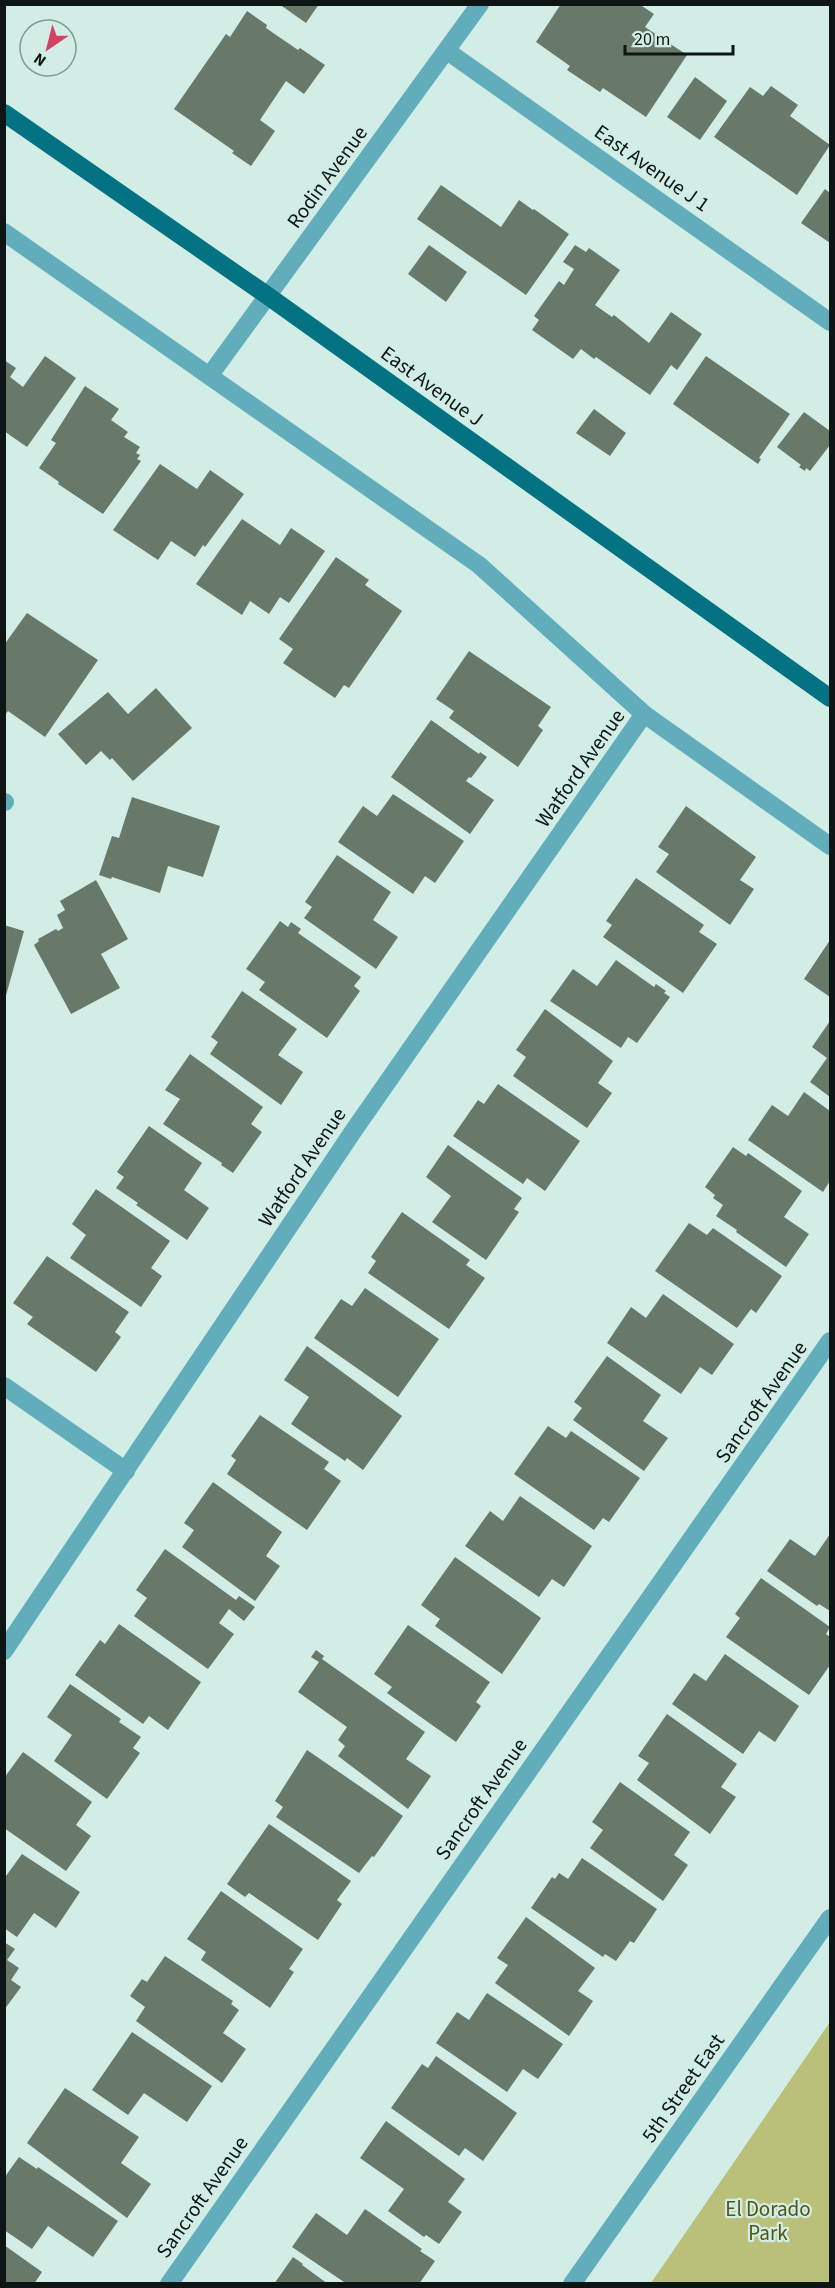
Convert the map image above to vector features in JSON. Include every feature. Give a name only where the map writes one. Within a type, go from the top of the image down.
[{"type":"main road","name":"East Avenue J","points":[[4,113],[268,296],[831,698]]},
{"type":"street","name":"Rodin Avenue","points":[[210,375],[480,4]]},
{"type":"street","name":"East Avenue J 1","points":[[447,51],[831,322]]},
{"type":"street","points":[[4,232],[478,565],[644,714],[831,846]]},
{"type":"street","name":"Watford Avenue","points":[[4,1651],[354,1130],[644,714]]},
{"type":"street","name":"Sancroft Avenue","points":[[169,2283],[831,1341]]},
{"type":"street","points":[[4,1386],[126,1471]]},
{"type":"street","name":"5th Street East","points":[[572,2283],[831,1918]]},
{"type":"green space","name":"El Dorado Park","points":[[830,2022],[830,2283],[651,2283]]},
{"type":"building","points":[[279,4],[319,4],[306,23]]},
{"type":"building","points":[[561,4],[639,4],[654,14],[645,27],[687,55],[646,117],[603,88],[600,92],[567,70],[570,66],[536,42]]},
{"type":"building","points":[[247,11],[267,25],[266,28],[325,65],[304,94],[286,81],[260,120],[275,131],[251,166],[232,153],[234,151],[174,109],[226,34],[230,37]]},
{"type":"building","points":[[695,77],[727,101],[700,140],[667,117]]},
{"type":"building","points":[[771,86],[798,105],[790,116],[830,145],[797,195],[714,137],[750,87],[763,96]]},
{"type":"building","points":[[441,185],[501,227],[519,200],[569,234],[526,295],[417,219]]},
{"type":"building","points":[[825,189],[830,193],[830,243],[801,223]]},
{"type":"building","points":[[429,245],[467,272],[446,302],[408,274]]},
{"type":"building","points":[[575,245],[586,252],[589,248],[620,270],[595,305],[612,317],[614,315],[649,343],[671,312],[702,334],[677,370],[671,365],[650,395],[596,357],[594,359],[581,349],[573,359],[532,330],[539,320],[534,316],[559,281],[564,285],[574,269],[563,262]]},
{"type":"building","points":[[45,356],[76,378],[27,447],[4,431],[4,360],[16,368],[10,377],[23,387]]},
{"type":"building","points":[[706,356],[790,414],[759,458],[761,459],[758,464],[673,404]]},
{"type":"building","points":[[85,386],[119,409],[111,420],[128,432],[124,437],[140,447],[136,453],[140,455],[137,459],[141,461],[103,514],[58,484],[59,482],[39,468],[56,443],[51,440]]},
{"type":"building","points":[[594,409],[626,433],[610,456],[576,433]]},
{"type":"building","points":[[804,412],[830,431],[830,445],[810,471],[799,467],[801,465],[777,447]]},
{"type":"building","points":[[160,464],[197,489],[210,470],[244,494],[195,557],[171,541],[158,560],[113,530]]},
{"type":"building","points":[[242,519],[280,545],[291,528],[325,551],[289,603],[280,597],[269,614],[250,601],[242,615],[196,584]]},
{"type":"building","points":[[336,557],[369,580],[365,585],[402,611],[349,688],[344,685],[335,698],[283,663],[293,649],[279,639]]},
{"type":"building","points":[[27,613],[98,660],[45,737],[8,711],[4,716],[4,645]]},
{"type":"building","points":[[469,651],[551,707],[538,726],[543,730],[518,767],[449,718],[454,711],[436,699]]},
{"type":"building","points":[[156,688],[192,728],[133,781],[112,758],[110,760],[101,751],[86,765],[58,734],[108,692],[128,714]]},
{"type":"building","points":[[431,720],[479,754],[480,752],[487,757],[466,781],[494,800],[470,834],[391,777]]},
{"type":"building","points":[[393,794],[464,841],[435,883],[425,876],[413,894],[338,842],[363,806],[377,816]]},
{"type":"building","points":[[132,797],[220,826],[203,877],[168,866],[160,893],[99,875],[112,836],[119,838]]},
{"type":"building","points":[[686,806],[756,857],[740,880],[754,889],[730,925],[656,872],[669,854],[658,847]]},
{"type":"building","points":[[337,855],[391,892],[373,920],[398,937],[376,969],[304,918],[312,907],[305,902]]},
{"type":"building","points":[[636,878],[704,925],[699,932],[717,944],[683,993],[603,937],[612,925],[606,921]]},
{"type":"building","points":[[96,880],[128,939],[101,954],[120,988],[71,1014],[34,945],[39,941],[38,939],[56,929],[58,931],[63,928],[57,915],[65,910],[60,901]]},
{"type":"building","points":[[280,921],[288,927],[291,922],[301,929],[298,933],[361,977],[354,986],[360,991],[327,1038],[259,990],[265,982],[246,969]]},
{"type":"building","points":[[4,925],[24,931],[5,999],[4,999]]},
{"type":"building","points":[[830,940],[830,997],[804,979]]},
{"type":"building","points":[[616,960],[654,987],[656,984],[670,997],[637,1043],[628,1037],[621,1048],[550,1001],[573,969],[597,986]]},
{"type":"building","points":[[242,991],[297,1029],[278,1055],[303,1072],[281,1105],[210,1054],[218,1042],[211,1037]]},
{"type":"building","points":[[545,1009],[613,1061],[598,1083],[612,1093],[587,1128],[513,1076],[526,1057],[516,1050]]},
{"type":"building","points":[[830,1021],[830,1097],[810,1082],[827,1058],[812,1047]]},
{"type":"building","points":[[190,1054],[263,1107],[251,1124],[262,1132],[233,1173],[221,1165],[222,1163],[163,1124],[180,1099],[165,1090]]},
{"type":"building","points":[[498,1084],[580,1141],[545,1191],[527,1178],[523,1184],[453,1136],[478,1100],[484,1104]]},
{"type":"building","points":[[804,1092],[830,1111],[830,1181],[823,1192],[748,1140],[772,1105],[788,1116]]},
{"type":"building","points":[[149,1126],[202,1163],[184,1190],[209,1208],[187,1240],[136,1205],[138,1203],[116,1188],[124,1177],[117,1172]]},
{"type":"building","points":[[448,1145],[522,1198],[514,1209],[519,1212],[486,1260],[432,1222],[451,1196],[426,1177]]},
{"type":"building","points":[[733,1147],[746,1156],[748,1153],[802,1191],[784,1217],[809,1234],[786,1267],[716,1216],[723,1205],[713,1198],[715,1195],[705,1187]]},
{"type":"building","points":[[96,1189],[170,1241],[151,1268],[162,1276],[141,1307],[70,1258],[86,1235],[72,1224]]},
{"type":"building","points":[[402,1212],[470,1260],[466,1265],[485,1278],[449,1329],[368,1273],[376,1261],[371,1257]]},
{"type":"building","points":[[689,1223],[707,1235],[713,1228],[782,1276],[756,1313],[751,1309],[737,1328],[655,1271]]},
{"type":"building","points":[[47,1256],[129,1312],[115,1332],[121,1337],[96,1372],[27,1324],[33,1317],[13,1303]]},
{"type":"building","points":[[365,1288],[439,1339],[398,1397],[314,1338],[341,1299],[352,1306]]},
{"type":"building","points":[[663,1294],[734,1344],[712,1375],[700,1367],[681,1394],[607,1343],[631,1307],[646,1318]]},
{"type":"building","points":[[307,1346],[402,1416],[363,1470],[347,1458],[345,1461],[291,1424],[309,1397],[284,1380]]},
{"type":"building","points":[[607,1356],[661,1395],[643,1421],[668,1438],[644,1471],[573,1420],[582,1408],[574,1402]]},
{"type":"building","points":[[260,1415],[329,1462],[324,1469],[341,1481],[307,1530],[227,1474],[236,1460],[231,1456]]},
{"type":"building","points":[[548,1426],[566,1438],[571,1431],[640,1478],[609,1522],[603,1518],[594,1530],[514,1474]]},
{"type":"building","points":[[213,1482],[282,1532],[266,1556],[280,1566],[255,1601],[182,1547],[194,1530],[184,1523]]},
{"type":"building","points":[[520,1496],[592,1546],[564,1587],[552,1579],[539,1597],[465,1546],[490,1511],[503,1521]]},
{"type":"building","points":[[830,1534],[830,1611],[819,1604],[817,1606],[767,1571],[790,1539],[815,1556]]},
{"type":"building","points":[[165,1549],[236,1600],[239,1596],[255,1607],[244,1621],[229,1609],[219,1623],[234,1634],[208,1669],[134,1616],[147,1598],[136,1590]]},
{"type":"building","points":[[455,1557],[541,1618],[502,1674],[435,1626],[440,1619],[421,1605]]},
{"type":"building","points":[[761,1578],[830,1627],[826,1634],[830,1637],[830,1665],[809,1695],[726,1637],[740,1618],[735,1614]]},
{"type":"building","points":[[119,1624],[201,1682],[168,1730],[149,1716],[143,1724],[75,1675],[100,1640],[105,1644]]},
{"type":"building","points":[[408,1625],[490,1682],[476,1702],[481,1706],[456,1742],[387,1693],[392,1687],[374,1674]]},
{"type":"building","points":[[316,1650],[324,1656],[322,1659],[425,1732],[406,1759],[431,1776],[408,1809],[338,1756],[345,1746],[338,1740],[347,1727],[298,1692],[319,1662],[311,1657]]},
{"type":"building","points":[[725,1654],[799,1706],[775,1742],[759,1731],[743,1754],[672,1704],[694,1673],[706,1681]]},
{"type":"building","points":[[70,1684],[121,1719],[119,1722],[141,1737],[133,1748],[140,1753],[107,1799],[54,1761],[72,1735],[47,1717]]},
{"type":"building","points":[[667,1714],[737,1764],[721,1787],[736,1797],[710,1834],[637,1780],[649,1763],[638,1756]]},
{"type":"building","points":[[307,1750],[403,1816],[374,1857],[372,1856],[359,1873],[276,1817],[283,1807],[275,1801]]},
{"type":"building","points":[[23,1752],[92,1802],[76,1825],[91,1836],[66,1871],[4,1828],[4,1778]]},
{"type":"building","points":[[620,1782],[690,1832],[674,1855],[688,1865],[663,1901],[590,1848],[603,1830],[592,1822]]},
{"type":"building","points":[[269,1824],[351,1881],[337,1900],[342,1904],[318,1940],[249,1893],[245,1897],[227,1884]]},
{"type":"building","points":[[22,1854],[80,1892],[56,1928],[34,1913],[17,1937],[4,1928],[4,1875],[6,1876]]},
{"type":"building","points":[[582,1858],[657,1909],[634,1943],[630,1941],[616,1961],[605,1954],[603,1957],[531,1908],[552,1877],[555,1879],[559,1873],[568,1879]]},
{"type":"building","points":[[221,1891],[303,1949],[289,1969],[294,1972],[270,2008],[201,1960],[206,1952],[187,1939]]},
{"type":"building","points":[[526,1917],[595,1968],[578,1991],[593,2001],[569,2036],[495,1983],[508,1965],[497,1958]]},
{"type":"building","points":[[4,1942],[15,1949],[7,1960],[19,1968],[11,1980],[21,1987],[4,2010]]},
{"type":"building","points":[[165,1956],[233,2001],[231,2004],[239,2010],[223,2033],[246,2049],[222,2083],[136,2021],[145,2007],[130,1996],[142,1979],[147,1982]]},
{"type":"building","points":[[487,1993],[563,2044],[538,2079],[523,2069],[507,2092],[436,2043],[457,2012],[469,2020]]},
{"type":"building","points":[[132,2032],[212,2086],[187,2122],[144,2093],[128,2115],[92,2090]]},
{"type":"building","points":[[436,2056],[517,2113],[483,2161],[465,2148],[459,2156],[391,2108],[422,2064],[428,2068]]},
{"type":"building","points":[[65,2088],[139,2137],[121,2163],[151,2184],[127,2218],[27,2143]]},
{"type":"building","points":[[386,2121],[465,2179],[448,2202],[462,2212],[439,2244],[426,2235],[424,2237],[388,2211],[404,2189],[360,2158]]},
{"type":"building","points":[[19,2157],[37,2169],[38,2167],[118,2221],[93,2257],[48,2226],[32,2249],[4,2230],[4,2178]]},
{"type":"building","points":[[365,2209],[422,2249],[420,2251],[435,2261],[419,2284],[347,2284],[292,2247],[316,2213],[347,2235]]},
{"type":"building","points":[[4,2245],[42,2272],[34,2284],[4,2284]]},
{"type":"building","points":[[293,2257],[302,2265],[328,2284],[274,2284]]}]
